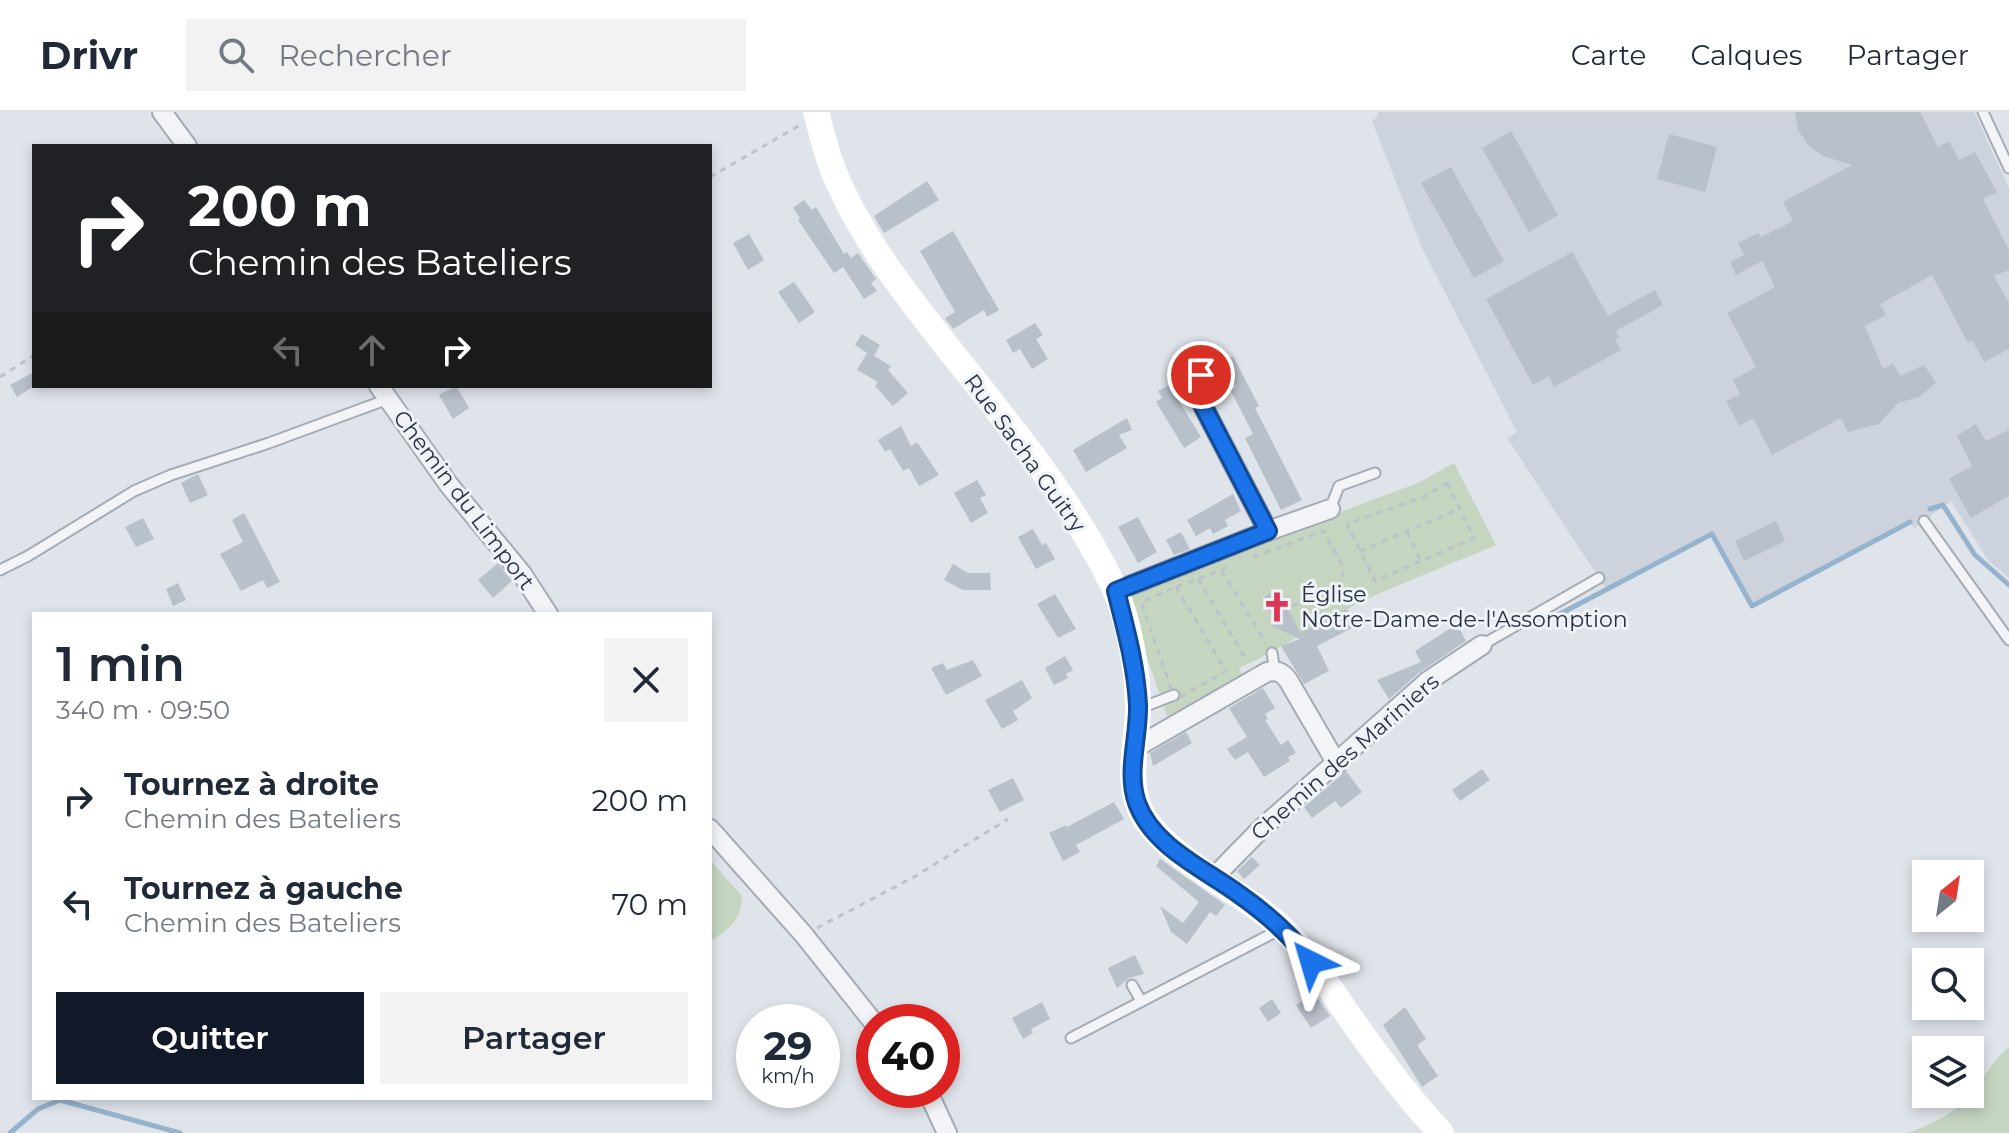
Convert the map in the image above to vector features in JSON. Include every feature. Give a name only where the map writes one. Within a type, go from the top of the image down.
[{"type":"street","points":[[162,112],[186,144]]},
{"type":"street","name":"Rue Sacha Guitry","points":[[817,114],[834,173],[863,230],[906,295],[1036,461],[1094,549],[1116,591],[1133,654],[1138,709],[1133,786],[1144,817],[1182,856],[1282,928],[1315,967],[1384,1065],[1441,1133]]},
{"type":"street","points":[[1201,375],[1203,406],[1268,531]]},
{"type":"street","name":"Chemin du Limport","points":[[384,392],[449,485],[522,574],[547,612]]},
{"type":"street","points":[[1116,591],[1330,509]]},
{"type":"street","name":"Chemin des Mariniers","points":[[1214,877],[1262,828],[1428,681],[1482,645]]},
{"type":"street","points":[[1135,748],[1203,706],[1267,672],[1274,662],[1288,680],[1337,764]]},
{"type":"street","points":[[712,831],[804,935],[859,1004]]},
{"type":"street","points":[[935,1108],[947,1133]]},
{"type":"lane","points":[[1983,112],[2009,168]]},
{"type":"lane","points":[[0,570],[134,491],[171,475],[269,443],[384,392]]},
{"type":"lane","points":[[1330,509],[1339,486],[1375,473]]},
{"type":"lane","points":[[1924,521],[2009,640]]},
{"type":"lane","points":[[1482,645],[1599,578]]},
{"type":"lane","points":[[1138,709],[1174,695]]},
{"type":"lane","points":[[1071,1038],[1282,928]]},
{"type":"lane","points":[[1132,985],[1141,1001]]},
{"type":"path","points":[[712,176],[817,114]]},
{"type":"path","points":[[0,377],[32,356]]},
{"type":"path","points":[[1447,483],[1474,538],[1375,581],[1360,551],[1347,524],[1423,497],[1447,483]]},
{"type":"path","points":[[1360,551],[1460,509]]},
{"type":"path","points":[[1246,559],[1324,531],[1343,567],[1342,582],[1291,607]]},
{"type":"path","points":[[1407,532],[1421,561]]},
{"type":"path","points":[[1176,587],[1226,671],[1175,700],[1141,602],[1176,587],[1221,570],[1233,564]]},
{"type":"path","points":[[1221,570],[1274,662]]},
{"type":"path","points":[[1198,579],[1247,661]]},
{"type":"path","points":[[804,935],[914,877],[1008,819]]},
{"type":"shaded area","points":[[1377,112],[1974,112],[2009,188],[2009,578],[1988,560],[1951,501],[1914,528],[1908,520],[1750,605],[1709,533],[1606,589],[1507,438],[1517,432],[1422,248],[1372,121],[1379,115]]},
{"type":"green space","points":[[1454,463],[1496,545],[1352,607],[1239,668],[1243,677],[1168,718],[1127,600],[1134,589],[1418,483]]},
{"type":"green space","points":[[712,862],[742,896],[737,918],[712,941]]},
{"type":"green space","points":[[2009,1047],[2009,1133],[1907,1133],[1956,1108],[1984,1108],[1984,1077]]},
{"type":"building","points":[[1795,112],[1920,112],[1938,147],[1949,141],[1959,160],[1975,152],[1997,192],[1983,199],[2009,250],[2009,270],[1994,276],[2009,303],[2009,349],[1984,362],[1973,341],[1968,343],[1932,275],[1880,304],[1886,315],[1865,326],[1883,369],[1893,363],[1900,376],[1924,365],[1936,383],[1919,397],[1898,403],[1879,424],[1848,432],[1841,418],[1772,455],[1753,418],[1739,426],[1726,401],[1740,394],[1733,380],[1756,367],[1727,313],[1775,287],[1762,261],[1736,275],[1730,262],[1744,255],[1738,243],[1758,233],[1761,237],[1793,221],[1783,202],[1852,165],[1823,156],[1808,145],[1798,130]]},
{"type":"building","points":[[1511,131],[1558,215],[1529,232],[1482,148]]},
{"type":"building","points":[[1669,134],[1717,147],[1705,192],[1657,179]]},
{"type":"building","points":[[1451,167],[1504,261],[1474,278],[1421,183]]},
{"type":"building","points":[[927,181],[939,200],[884,233],[874,216]]},
{"type":"building","points":[[804,200],[812,210],[816,207],[844,254],[847,252],[851,258],[858,253],[876,279],[871,283],[877,291],[864,299],[843,267],[834,273],[793,208]]},
{"type":"building","points":[[953,231],[999,310],[987,317],[984,310],[953,329],[945,318],[955,312],[920,251]]},
{"type":"building","points":[[749,234],[764,260],[748,270],[733,243]]},
{"type":"building","points":[[1572,252],[1608,316],[1655,290],[1663,305],[1616,331],[1619,337],[1615,339],[1621,350],[1554,387],[1549,376],[1533,385],[1486,299]]},
{"type":"building","points":[[794,282],[815,312],[799,323],[778,292]]},
{"type":"building","points":[[1035,323],[1043,335],[1036,339],[1048,359],[1032,369],[1020,349],[1013,353],[1006,340]]},
{"type":"building","points":[[862,334],[880,345],[874,356],[891,366],[888,370],[908,393],[893,406],[875,386],[878,382],[857,370],[867,353],[855,345]]},
{"type":"building","points":[[1233,356],[1259,406],[1255,408],[1302,500],[1281,510],[1245,438],[1253,434],[1231,391],[1236,387],[1223,361]]},
{"type":"building","points":[[32,373],[32,387],[17,397],[10,385]]},
{"type":"building","points":[[1169,385],[1201,437],[1184,448],[1156,402],[1162,398],[1158,391]]},
{"type":"building","points":[[457,388],[469,408],[453,419],[439,395]]},
{"type":"building","points":[[1127,418],[1132,430],[1119,435],[1127,448],[1086,472],[1073,450]]},
{"type":"building","points":[[1976,424],[1986,441],[2009,430],[2009,496],[1971,518],[1949,479],[1972,466],[1957,436]]},
{"type":"building","points":[[901,426],[911,446],[917,442],[939,475],[919,486],[909,468],[903,471],[890,449],[885,452],[878,440]]},
{"type":"building","points":[[198,474],[208,495],[190,503],[181,483]]},
{"type":"building","points":[[977,480],[986,495],[980,498],[988,513],[971,523],[954,493]]},
{"type":"building","points":[[1233,494],[1241,511],[1225,520],[1228,526],[1213,534],[1210,528],[1196,536],[1187,520]]},
{"type":"building","points":[[244,513],[280,582],[267,588],[263,580],[241,591],[220,554],[243,542],[232,520]]},
{"type":"building","points":[[1138,517],[1157,552],[1138,563],[1118,527]]},
{"type":"building","points":[[143,518],[154,539],[136,547],[125,527]]},
{"type":"building","points":[[1776,521],[1785,541],[1744,561],[1735,541]]},
{"type":"building","points":[[1033,529],[1055,559],[1036,569],[1018,537]]},
{"type":"building","points":[[1181,532],[1190,549],[1174,555],[1166,540]]},
{"type":"building","points":[[498,563],[512,581],[493,598],[478,580]]},
{"type":"building","points":[[953,564],[968,573],[990,573],[991,590],[963,590],[944,580]]},
{"type":"building","points":[[178,583],[186,600],[173,606],[166,589]]},
{"type":"building","points":[[1275,590],[1280,592],[1300,633],[1347,609],[1356,626],[1317,646],[1329,671],[1304,684],[1281,646],[1300,639],[1272,626],[1274,621],[1263,598]]},
{"type":"building","points":[[1055,594],[1076,629],[1058,638],[1037,604]]},
{"type":"building","points":[[1457,624],[1466,641],[1420,672],[1389,699],[1377,680],[1421,662],[1415,651]]},
{"type":"building","points":[[1065,656],[1073,670],[1066,674],[1068,678],[1054,685],[1045,668]]},
{"type":"building","points":[[973,660],[982,676],[946,695],[931,668],[943,663],[947,670]]},
{"type":"building","points":[[1022,680],[1032,698],[1013,711],[1018,720],[1002,729],[985,700]]},
{"type":"building","points":[[1263,688],[1275,708],[1265,714],[1268,719],[1265,720],[1281,745],[1288,740],[1296,753],[1288,757],[1290,761],[1264,777],[1248,752],[1235,760],[1227,749],[1247,737],[1229,708]]},
{"type":"building","points":[[1186,732],[1192,743],[1153,766],[1150,753]]},
{"type":"building","points":[[1482,769],[1490,780],[1460,801],[1452,790]]},
{"type":"building","points":[[1346,771],[1362,792],[1341,808],[1335,801],[1312,818],[1304,807]]},
{"type":"building","points":[[1013,778],[1024,800],[1000,812],[988,790]]},
{"type":"building","points":[[1114,802],[1124,819],[1076,845],[1080,852],[1063,861],[1049,833]]},
{"type":"building","points":[[1252,857],[1260,865],[1244,879],[1237,871]]},
{"type":"building","points":[[1160,859],[1225,905],[1216,916],[1210,912],[1187,944],[1171,932],[1160,906],[1183,923],[1199,902],[1156,866]]},
{"type":"building","points":[[1135,955],[1144,974],[1129,978],[1117,988],[1108,968]]},
{"type":"building","points":[[1314,993],[1330,1016],[1311,1028],[1296,1005]]},
{"type":"building","points":[[1272,999],[1281,1013],[1268,1022],[1259,1008]]},
{"type":"building","points":[[1042,1002],[1050,1019],[1031,1029],[1033,1033],[1023,1039],[1012,1018]]},
{"type":"building","points":[[1405,1007],[1426,1039],[1417,1045],[1438,1076],[1422,1087],[1383,1025]]},
{"type":"waterway","points":[[1930,509],[1943,505],[1975,555],[2009,585]]},
{"type":"waterway","points":[[1558,615],[1712,534],[1752,606],[1910,522]]},
{"type":"waterway","points":[[10,1133],[38,1109],[60,1100],[180,1133]]},
{"type":"place","name":"Église Notre-Dame-de-l'Assomption","points":[[1277,607]]},
{"type":"route","points":[[1201,375],[1203,406],[1268,531],[1116,591],[1133,654],[1136,686],[1138,709],[1133,786],[1144,817],[1154,830],[1182,856],[1282,928],[1311,962]]}]
